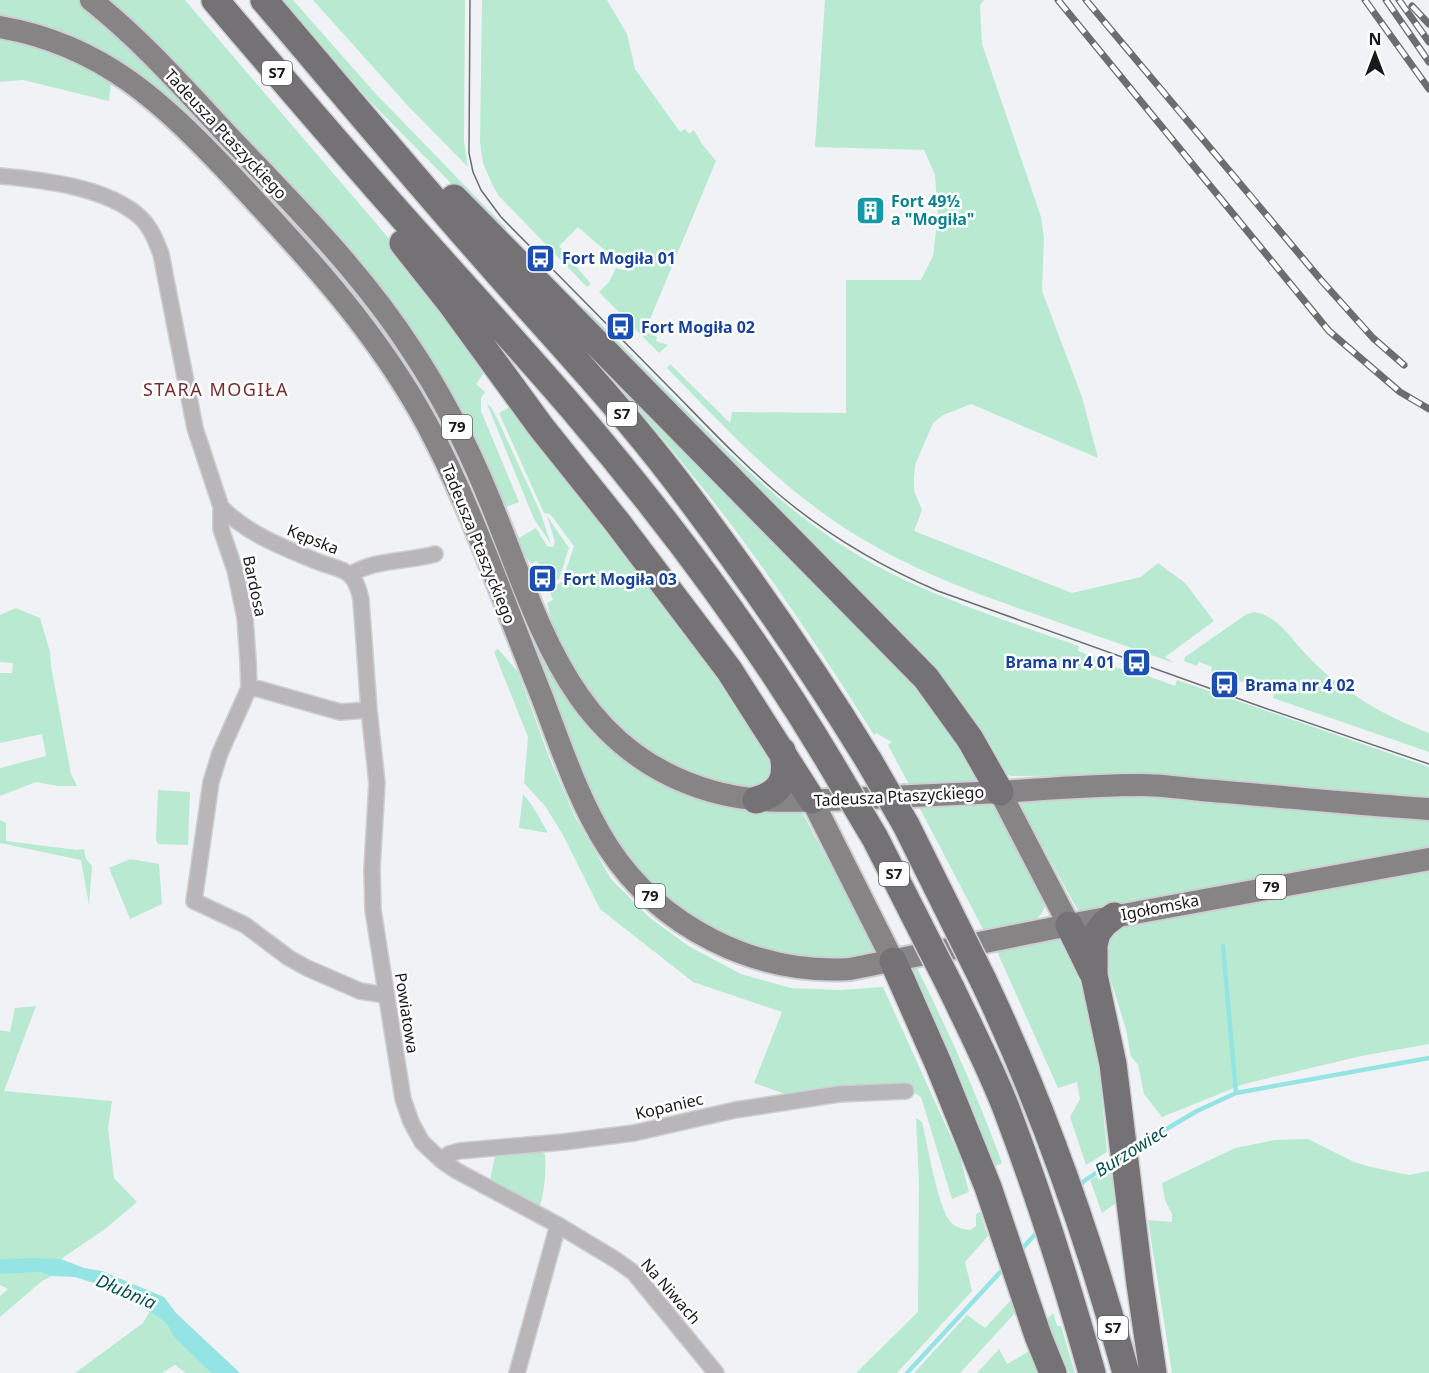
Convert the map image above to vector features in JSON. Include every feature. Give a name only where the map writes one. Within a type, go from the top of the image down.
[{"type":"highway","name":"S7","points":[[215,0],[340,147],[566,401],[644,496],[749,634],[792,698],[907,898],[1005,1106],[1074,1308],[1092,1373]]},
{"type":"highway","name":"S7","points":[[264,0],[490,264],[595,381],[674,478],[822,686],[911,834],[1012,1041],[1064,1173],[1126,1373]]},
{"type":"highway","points":[[342,92],[501,245],[911,661],[958,719],[1000,792]]},
{"type":"highway","points":[[340,147],[402,242],[723,661],[812,800]]},
{"type":"highway","points":[[756,800],[774,793],[782,782],[785,765],[782,751]]},
{"type":"highway","points":[[1114,916],[1097,933],[1093,951],[1094,975],[1113,1064],[1153,1373]]},
{"type":"highway","points":[[1069,925],[1094,975]]},
{"type":"highway","points":[[892,960],[938,1063],[988,1187],[1038,1336],[1053,1373]]},
{"type":"main road","name":"Tadeusza Ptaszyckiego","points":[[91,0],[149,53],[321,234],[365,285],[396,326],[423,367],[456,425],[551,650],[572,688],[590,713],[627,748],[667,774],[712,792],[756,800],[812,800],[1000,792]]},
{"type":"main road","name":"Tadeusza Ptaszyckiego","points":[[0,27],[42,37],[82,52],[125,77],[149,95],[200,143],[302,250],[364,326],[392,365],[436,441],[465,504],[582,795],[608,846],[641,888],[672,914],[708,938],[776,964],[837,970],[892,960]]},
{"type":"main road","name":"79","points":[[1000,792],[1064,787],[1143,785],[1429,809]]},
{"type":"main road","points":[[1000,792],[1069,925]]},
{"type":"main road","points":[[812,800],[892,960]]},
{"type":"main road","name":"Igołomska","points":[[892,960],[1114,916],[1429,859]]},
{"type":"street","name":"Bardosa","points":[[0,176],[62,185],[105,196],[124,205],[133,211],[151,231],[163,262],[198,440],[220,507],[221,529],[235,570],[245,618],[249,688],[220,753],[211,782],[194,901],[245,925],[289,958],[307,968],[360,991],[385,995]]},
{"type":"street","name":"Kępska","points":[[220,507],[240,525],[268,540],[350,575],[369,565],[418,559],[435,554]]},
{"type":"street","name":"Powiatowa","points":[[350,575],[359,589],[362,600],[369,710],[377,783],[372,869],[373,910],[385,995],[406,1111],[422,1142],[441,1160],[483,1186],[558,1225]]},
{"type":"street","points":[[249,688],[260,688],[340,712],[369,710]]},
{"type":"street","name":"Kopaniec","points":[[441,1160],[459,1151],[634,1133],[735,1110],[817,1097],[849,1093],[906,1091]]},
{"type":"street","points":[[517,1373],[558,1225]]},
{"type":"street","name":"Na Niwach","points":[[558,1225],[634,1273],[716,1373]]},
{"type":"green space","points":[[0,0],[78,0],[109,25],[343,272],[426,389],[609,744],[803,814],[875,948],[873,953],[841,958],[808,958],[775,953],[743,943],[683,912],[657,892],[634,869],[602,819],[452,456],[182,112],[0,18]]},
{"type":"green space","points":[[105,0],[185,0],[392,242],[723,679],[777,769],[759,791],[722,786],[658,760],[593,704],[553,627],[547,603],[553,600],[549,589],[562,582],[574,546],[550,514],[544,513],[499,413],[510,407],[484,373],[476,384],[485,392],[481,398],[481,411],[519,502],[506,507],[519,538],[536,528],[547,546],[553,547],[555,542],[547,516],[569,548],[559,579],[547,584],[537,561],[531,564],[516,544],[447,390]]},
{"type":"green space","points":[[281,0],[293,0],[375,93],[506,228],[503,231],[582,311],[585,308],[753,475],[824,533],[901,578],[976,610],[1079,646],[1078,651],[1115,664],[1115,667],[1128,671],[1129,669],[1175,686],[1177,680],[1429,767],[1429,802],[1140,775],[1011,776],[1001,772],[579,313],[368,99]]},
{"type":"green space","points":[[313,0],[465,0],[464,141],[468,167],[409,107]]},
{"type":"green space","points":[[482,0],[607,0],[627,34],[635,69],[680,132],[685,129],[689,134],[694,130],[716,161],[645,331],[657,337],[656,341],[668,345],[659,353],[599,292],[609,282],[616,268],[624,270],[622,256],[615,259],[578,227],[559,246],[591,284],[587,287],[499,196],[493,186],[483,163],[480,142]]},
{"type":"green space","points":[[825,0],[984,0],[980,5],[982,44],[1041,217],[1044,238],[1042,291],[1082,397],[1098,458],[971,404],[943,415],[933,423],[915,465],[914,491],[922,510],[914,531],[1072,593],[1141,577],[1158,563],[1185,583],[1214,621],[1165,657],[1174,663],[978,594],[875,547],[827,516],[784,482],[744,446],[667,368],[670,364],[730,423],[732,412],[846,413],[846,280],[921,280],[933,256],[938,215],[935,175],[924,150],[815,147]]},
{"type":"green space","points":[[0,34],[47,46],[115,79],[111,84],[109,101],[23,80],[0,82]]},
{"type":"green space","points":[[582,344],[892,653],[985,783],[911,788],[888,745],[892,742],[876,733],[874,735],[799,620],[712,499]]},
{"type":"green space","points":[[487,404],[498,420],[541,514],[551,544],[534,519]]},
{"type":"green space","points":[[16,608],[40,618],[50,652],[71,774],[77,786],[58,786],[36,782],[0,796],[0,768],[46,756],[42,734],[0,743],[0,673],[12,673],[13,663],[0,662],[0,615]]},
{"type":"green space","points":[[1254,612],[1269,617],[1275,622],[1316,665],[1345,689],[1394,718],[1429,733],[1429,752],[1273,698],[1274,693],[1211,671],[1212,667],[1199,662],[1197,666],[1184,661],[1185,657],[1247,614]]},
{"type":"green space","points":[[498,649],[518,672],[549,757],[574,815],[611,879],[650,918],[690,947],[741,974],[791,988],[840,990],[883,987],[960,1157],[969,1192],[952,1199],[921,1097],[900,1084],[791,1096],[754,1083],[782,1012],[693,982],[600,909],[562,833],[545,806],[524,783],[528,737],[494,652]]},
{"type":"green space","points":[[158,790],[190,792],[188,845],[158,844],[156,840]]},
{"type":"green space","points":[[523,794],[532,805],[548,833],[519,828]]},
{"type":"green space","points":[[1115,797],[1217,799],[1429,817],[1429,851],[1080,914],[1021,807],[1022,802]]},
{"type":"green space","points":[[985,801],[996,807],[1046,902],[1037,918],[1021,926],[984,931],[917,803]]},
{"type":"green space","points":[[0,820],[6,823],[6,841],[84,849],[86,859],[92,866],[89,905],[81,860],[0,843]]},
{"type":"green space","points":[[130,859],[159,864],[162,904],[130,919],[109,868]]},
{"type":"green space","points":[[1429,868],[1429,1044],[1361,1056],[1244,1084],[1162,1117],[1144,1094],[1138,1064],[1131,1057],[1126,1029],[1105,962],[1103,934],[1114,925]]},
{"type":"green space","points":[[1062,934],[1083,991],[1098,1055],[1107,1152],[1086,1165],[1070,1117],[1080,1099],[1077,1082],[1058,1088],[995,947]]},
{"type":"green space","points":[[914,962],[961,1061],[1002,1163],[992,1168],[906,972]]},
{"type":"green space","points":[[36,1006],[4,1091],[112,1101],[108,1128],[114,1178],[137,1202],[105,1229],[61,1259],[0,1259],[0,1030],[10,1032],[15,1008]]},
{"type":"green space","points":[[916,1118],[922,1122],[937,1188],[949,1220],[958,1227],[970,1230],[976,1226],[976,1214],[980,1212],[988,1236],[965,1262],[972,1291],[897,1373],[856,1373],[918,1312],[919,1182]]},
{"type":"green space","points":[[1308,1139],[1354,1162],[1371,1167],[1409,1175],[1429,1171],[1429,1373],[1172,1373],[1148,1220],[1172,1222],[1172,1214],[1165,1200],[1162,1183],[1235,1148],[1274,1140]]},
{"type":"green space","points":[[539,1151],[545,1154],[544,1187],[540,1206],[490,1180],[495,1156]]},
{"type":"green space","points":[[1113,1167],[1116,1203],[1102,1213],[1090,1180]]},
{"type":"green space","points":[[39,1272],[52,1276],[42,1281],[0,1317],[0,1296],[8,1289],[0,1285],[0,1274]]},
{"type":"green space","points":[[1011,1300],[1015,1313],[960,1373],[914,1373],[967,1315],[985,1328]]},
{"type":"green space","points":[[150,1311],[167,1324],[173,1336],[211,1373],[186,1373],[175,1365],[162,1373],[75,1373],[143,1323]]},
{"type":"green space","points":[[1053,1313],[1057,1326],[1061,1326],[1075,1373],[1069,1373],[1046,1320]]},
{"type":"green space","points":[[999,1349],[1007,1364],[1033,1349],[1043,1373],[977,1373]]},
{"type":"water","name":"Dłubnia","points":[[0,1259],[61,1259],[84,1268],[102,1271],[164,1297],[176,1313],[240,1373],[211,1373],[173,1336],[167,1324],[110,1288],[75,1277],[52,1276],[39,1272],[0,1274]]},
{"type":"waterway","points":[[1223,946],[1236,1093]]},
{"type":"waterway","name":"Burzowiec","points":[[1134,1148],[1197,1111],[1236,1093],[1429,1058]]},
{"type":"waterway","name":"Burzowiec","points":[[1078,1188],[1084,1181],[1117,1159]]},
{"type":"waterway","name":"Burzowiec","points":[[1019,1252],[1040,1229]]},
{"type":"waterway","name":"Burzowiec","points":[[907,1373],[1005,1267]]},
{"type":"tram line","points":[[470,0],[469,153],[473,172],[481,190],[501,217],[719,438],[782,497],[818,525],[857,550],[938,591],[1429,764]]},
{"type":"railway","points":[[1058,0],[1329,331],[1400,392],[1429,409]]},
{"type":"railway","points":[[1086,0],[1321,280],[1373,338],[1404,365]]},
{"type":"railway","points":[[1365,0],[1429,89]]},
{"type":"railway","points":[[1386,0],[1429,62]]},
{"type":"railway","points":[[1399,0],[1429,42]]},
{"type":"railway","points":[[1412,6],[1429,24]]},
{"type":"place","name":"Fort 49½ a \"Mogiła\"","points":[[870,210]]},
{"type":"place","name":"Fort Mogiła 01","points":[[541,258]]},
{"type":"place","name":"Fort Mogiła 02","points":[[620,327]]},
{"type":"place","name":"Fort Mogiła 03","points":[[542,579]]},
{"type":"place","name":"Brama nr 4 01","points":[[1136,662]]},
{"type":"place","name":"Brama nr 4 02","points":[[1224,685]]},
{"type":"district","name":"STARA MOGIŁA","points":[[216,390]]}]
